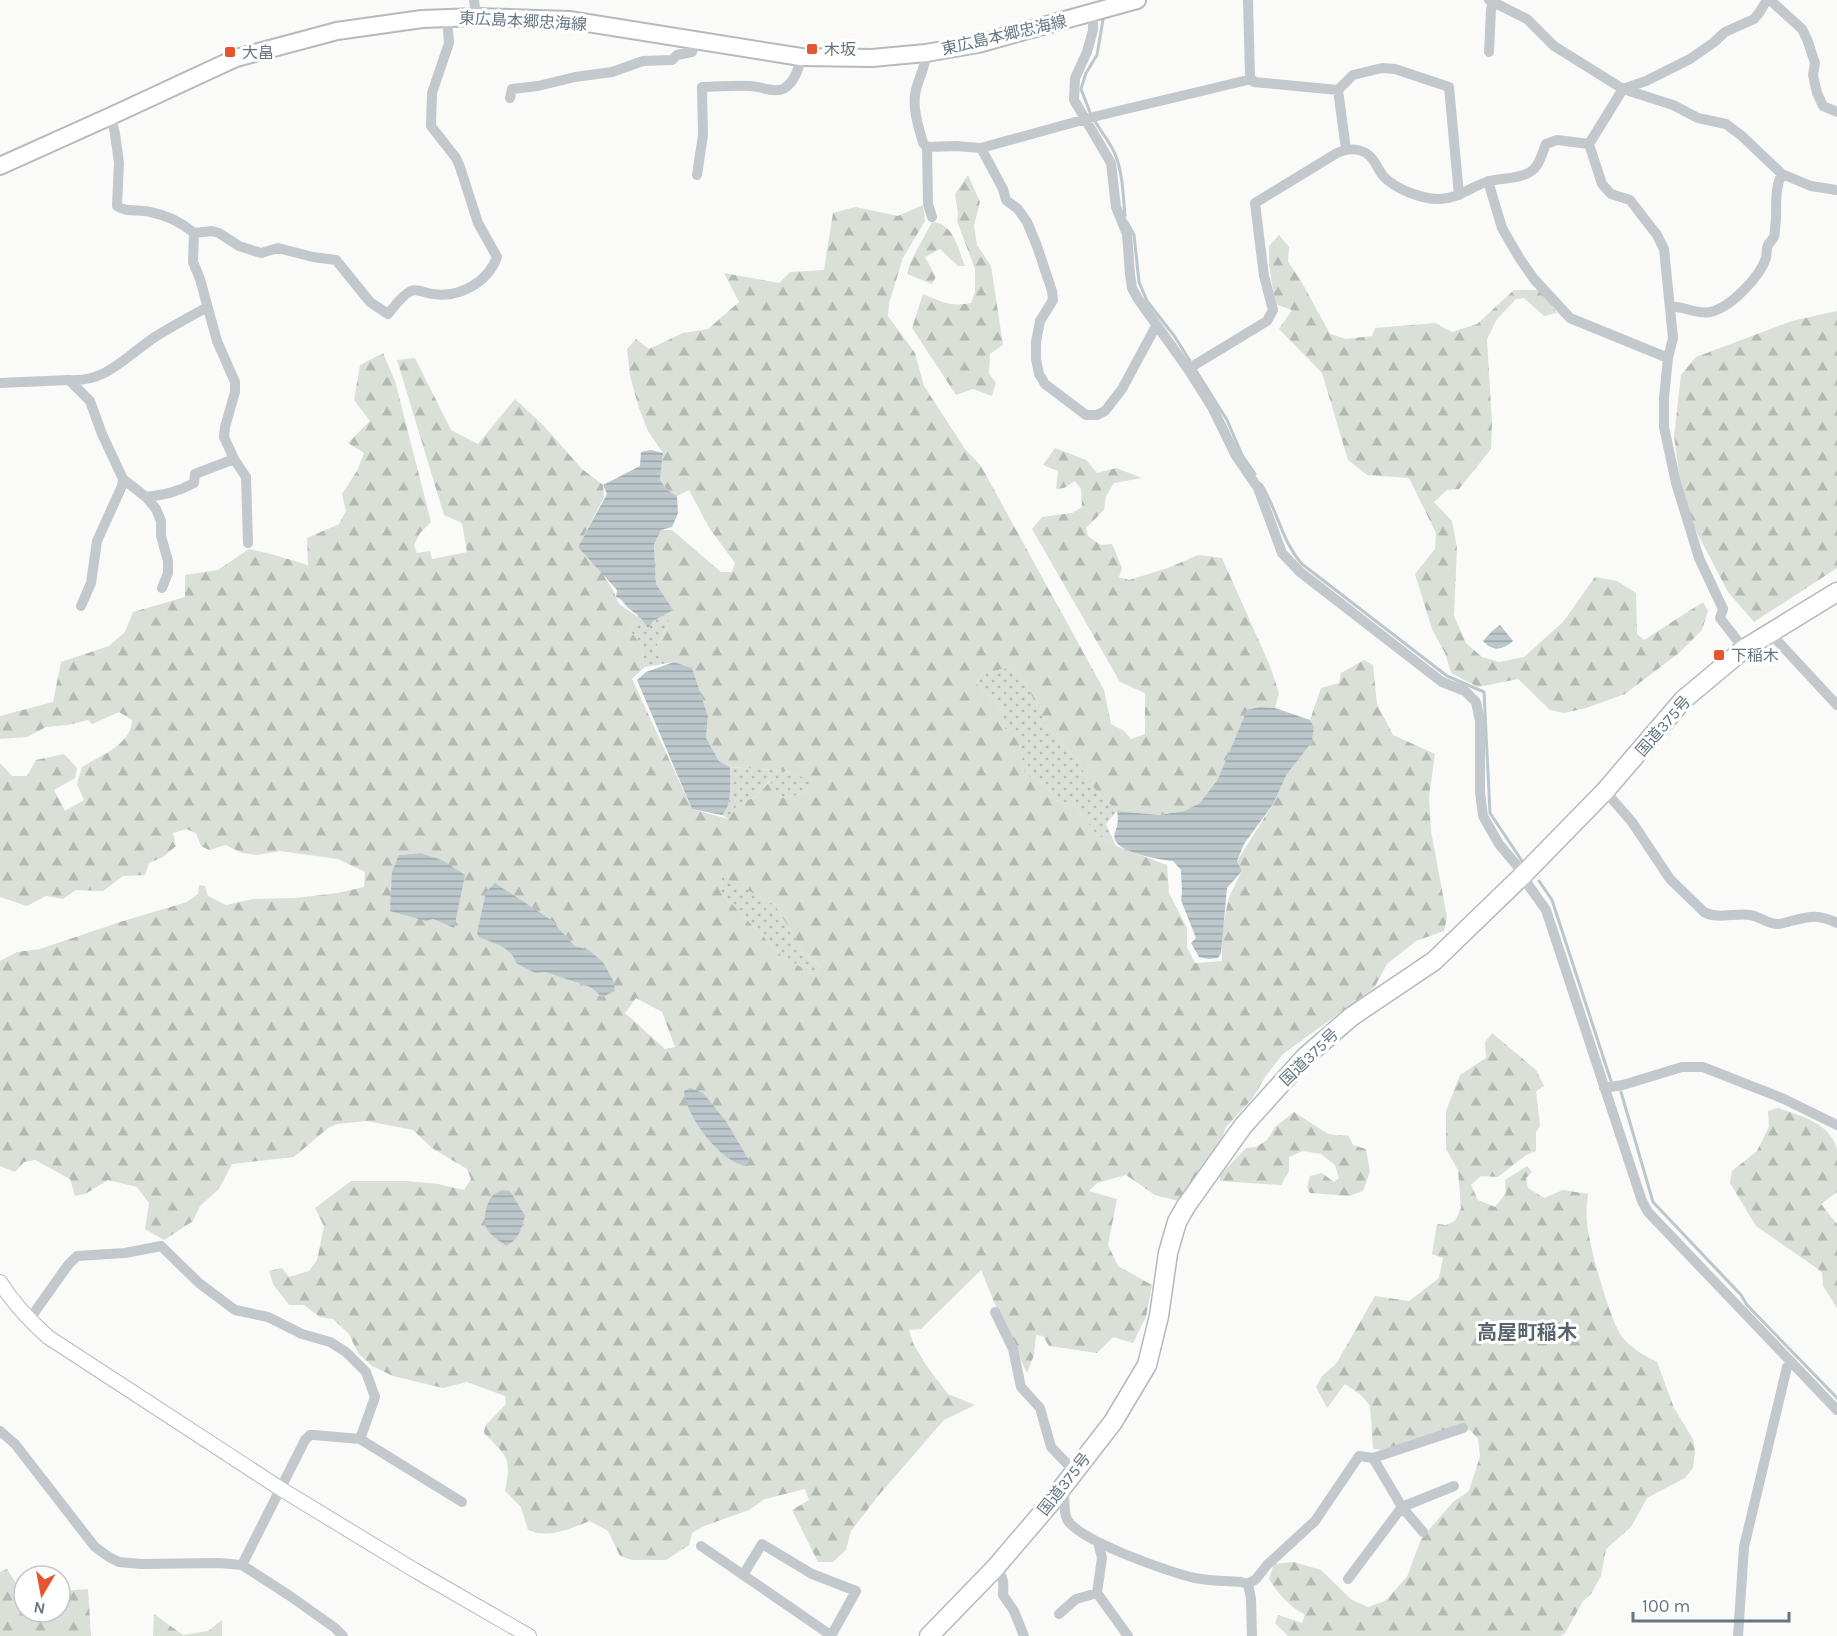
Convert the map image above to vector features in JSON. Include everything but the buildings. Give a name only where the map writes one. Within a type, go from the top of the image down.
[{"type":"highway","name":"国道375号","points":[[929,1636],[995,1568],[1048,1506],[1113,1422],[1148,1365],[1159,1316],[1168,1253],[1177,1222],[1243,1126],[1305,1057],[1351,1017],[1434,961],[1524,874],[1605,791],[1683,700],[1744,649],[1837,592]]},
{"type":"main road","name":"東広島本郷忠海線","points":[[0,165],[236,58],[337,31],[422,19],[476,17],[569,20],[801,57],[872,58],[926,53],[978,44],[1137,0]]},
{"type":"street","points":[[474,0],[476,17]]},
{"type":"street","points":[[1248,0],[1250,77],[1254,82],[1338,90]]},
{"type":"street","points":[[1588,144],[1623,89],[1646,81],[1690,59],[1725,32],[1754,19],[1768,0],[1802,29],[1815,63],[1813,75],[1817,93],[1823,106],[1837,112]]},
{"type":"street","points":[[1489,52],[1492,1],[1527,19],[1554,46],[1623,89],[1673,105],[1698,118],[1726,124],[1782,174],[1811,186],[1837,190]]},
{"type":"street","points":[[1105,8],[1093,30],[1087,52],[1075,78],[1074,100],[1091,118],[1111,163],[1116,207],[1127,234],[1132,288],[1156,326],[1192,366],[1236,456],[1258,489],[1282,553],[1300,572],[1442,682],[1465,691],[1476,702],[1480,721],[1480,792],[1483,816],[1499,844],[1524,874],[1529,886],[1546,910],[1642,1201],[1648,1212],[1837,1410]]},
{"type":"street","points":[[111,116],[119,163],[117,206],[122,210],[150,212],[183,224],[194,233],[212,231],[219,233],[239,246],[261,253],[278,248],[313,258],[336,260],[370,302],[388,314],[409,292],[414,290],[434,295],[448,294],[477,284],[494,267],[497,257],[478,223],[456,158],[431,126],[432,93],[449,43],[447,18]]},
{"type":"street","points":[[510,98],[513,89],[612,72],[643,61],[672,60],[676,55],[692,52],[696,41]]},
{"type":"street","points":[[926,53],[926,63],[915,94],[915,108],[923,143],[927,147],[928,204],[932,217]]},
{"type":"street","points":[[697,175],[703,135],[702,87],[749,86],[783,89],[799,69],[801,57]]},
{"type":"street","points":[[1338,90],[1353,75],[1382,68],[1395,69],[1449,87],[1459,195]]},
{"type":"street","points":[[927,147],[981,148],[1091,118],[1252,79]]},
{"type":"street","points":[[1338,90],[1346,149]]},
{"type":"street","points":[[1192,366],[1267,321],[1273,310],[1264,276],[1255,203],[1337,153],[1346,149],[1367,152],[1383,176],[1410,192],[1441,200],[1459,195],[1488,181],[1530,172],[1537,166],[1546,144],[1557,140],[1588,144]]},
{"type":"street","points":[[1588,144],[1602,184],[1611,194],[1630,200],[1657,235],[1664,249],[1673,338],[1668,358],[1664,427],[1676,483],[1699,558],[1723,609],[1720,618],[1744,649]]},
{"type":"street","points":[[981,148],[1003,189],[1006,200],[1018,209],[1027,222],[1038,246],[1052,291],[1053,300],[1040,321],[1036,342],[1039,374],[1045,384],[1086,415],[1097,415],[1105,411],[1122,389],[1156,326]]},
{"type":"street","points":[[1670,307],[1677,306],[1695,313],[1712,312],[1728,303],[1752,281],[1766,257],[1767,246],[1774,238],[1777,212],[1776,191],[1782,174]]},
{"type":"street","points":[[1488,181],[1502,228],[1520,259],[1534,279],[1570,318],[1668,358]]},
{"type":"street","points":[[194,233],[193,262],[217,341],[235,382],[235,392],[224,437],[234,459],[246,477],[248,543]]},
{"type":"street","points":[[0,383],[83,381],[110,372],[132,352],[207,307]]},
{"type":"street","points":[[69,380],[90,401],[102,434],[123,479],[146,497],[156,509],[161,521],[161,536],[168,561],[168,573],[162,588]]},
{"type":"street","points":[[146,497],[167,495],[182,490],[194,483],[195,474],[234,459]]},
{"type":"street","points":[[81,606],[91,583],[97,541],[123,479]]},
{"type":"street","points":[[1771,634],[1837,705]]},
{"type":"street","points":[[1605,791],[1632,822],[1670,879],[1704,912],[1722,916],[1753,915],[1777,924],[1812,915],[1837,923]]},
{"type":"street","points":[[1604,1088],[1623,1085],[1682,1067],[1703,1067],[1784,1099],[1837,1125]]},
{"type":"street","points":[[28,1320],[77,1256],[125,1253],[161,1246],[199,1284],[235,1310],[268,1317],[302,1334],[330,1342],[346,1352],[366,1372],[375,1397],[360,1439]]},
{"type":"street","points":[[0,1282],[4,1299],[48,1336],[281,1488],[416,1572],[529,1636]]},
{"type":"street","points":[[995,1312],[1013,1349],[1021,1387],[1040,1408],[1051,1447],[1074,1471]]},
{"type":"street","points":[[1738,1636],[1744,1547],[1787,1367],[1791,1363]]},
{"type":"street","points":[[1060,1488],[1064,1493],[1067,1519],[1077,1529],[1098,1542],[1172,1572],[1197,1579],[1248,1584],[1256,1579],[1267,1565],[1315,1521],[1359,1456],[1373,1458],[1463,1428]]},
{"type":"street","points":[[0,1431],[15,1444],[95,1547],[109,1557],[119,1562],[141,1564],[242,1565],[290,1596],[343,1636]]},
{"type":"street","points":[[242,1565],[305,1440],[310,1436],[360,1439],[462,1502]]},
{"type":"street","points":[[1373,1458],[1401,1507],[1424,1532]]},
{"type":"street","points":[[1348,1579],[1401,1507],[1454,1486]]},
{"type":"street","points":[[1098,1542],[1102,1558],[1097,1593],[1128,1636]]},
{"type":"street","points":[[701,1546],[831,1636],[856,1591],[812,1574],[762,1544],[743,1575]]},
{"type":"street","points":[[995,1568],[1002,1575],[1003,1594],[1014,1611],[1024,1636]]},
{"type":"street","points":[[1248,1584],[1251,1599],[1252,1636]]},
{"type":"street","points":[[1059,1614],[1076,1599],[1097,1593]]},
{"type":"green space","points":[[968,175],[980,202],[974,226],[977,245],[991,266],[1003,345],[990,354],[989,374],[996,383],[992,396],[973,389],[956,395],[912,328],[923,294],[952,304],[971,303],[975,292],[975,269],[957,221],[955,194]]},
{"type":"green space","points":[[923,205],[925,221],[903,258],[889,303],[888,316],[915,353],[924,386],[965,449],[981,466],[1104,690],[1111,724],[1124,731],[1131,739],[1145,734],[1145,693],[1120,682],[1032,529],[1042,517],[1072,513],[1082,507],[1081,489],[1075,481],[1064,488],[1056,489],[1058,471],[1043,465],[1055,448],[1086,460],[1097,473],[1116,468],[1142,478],[1114,483],[1106,496],[1104,510],[1086,528],[1088,536],[1101,545],[1112,544],[1122,568],[1119,577],[1129,580],[1168,568],[1198,555],[1222,558],[1270,666],[1279,693],[1275,708],[1260,707],[1247,711],[1218,779],[1200,803],[1184,811],[1159,815],[1117,811],[1088,782],[1079,761],[1049,729],[1019,671],[1010,667],[982,674],[976,683],[1002,709],[1004,728],[1020,741],[1024,774],[1045,783],[1055,800],[1074,805],[1096,834],[1116,846],[1167,865],[1169,893],[1187,928],[1187,947],[1195,963],[1222,961],[1222,931],[1229,897],[1242,871],[1237,861],[1273,804],[1287,774],[1312,742],[1314,727],[1310,720],[1321,688],[1339,683],[1341,673],[1364,660],[1373,665],[1377,704],[1393,735],[1435,754],[1429,797],[1431,831],[1447,917],[1444,931],[1416,941],[1387,964],[1374,988],[1283,1054],[1252,1099],[1226,1127],[1221,1142],[1179,1201],[1155,1195],[1126,1175],[1097,1183],[1089,1191],[1117,1199],[1108,1245],[1118,1266],[1152,1285],[1146,1317],[1133,1343],[1113,1337],[1097,1353],[1049,1346],[1043,1336],[1036,1335],[1034,1355],[1027,1373],[981,1270],[921,1329],[909,1330],[913,1343],[926,1365],[948,1394],[975,1405],[944,1420],[878,1496],[851,1531],[846,1550],[833,1562],[818,1562],[792,1510],[809,1500],[805,1489],[765,1499],[749,1510],[704,1526],[692,1533],[689,1545],[666,1560],[632,1560],[620,1556],[608,1531],[590,1521],[567,1530],[551,1533],[536,1533],[528,1530],[521,1507],[505,1491],[508,1471],[506,1458],[484,1433],[485,1426],[506,1404],[505,1396],[467,1382],[443,1388],[393,1376],[372,1366],[358,1353],[349,1334],[333,1319],[320,1317],[304,1305],[289,1305],[273,1284],[269,1271],[282,1268],[289,1277],[309,1271],[317,1260],[324,1226],[315,1208],[351,1181],[407,1181],[438,1184],[464,1190],[471,1179],[467,1169],[432,1148],[413,1130],[367,1121],[337,1124],[328,1128],[294,1157],[232,1164],[219,1189],[200,1206],[193,1221],[164,1240],[145,1229],[149,1203],[137,1187],[108,1180],[85,1194],[75,1196],[70,1179],[35,1160],[24,1162],[15,1172],[0,1166],[0,961],[17,952],[40,949],[187,902],[198,894],[199,885],[205,886],[208,896],[226,905],[253,899],[296,898],[337,893],[364,887],[365,872],[338,859],[280,851],[257,855],[242,853],[226,845],[209,850],[201,846],[196,833],[186,829],[173,833],[176,846],[163,857],[149,863],[145,875],[123,876],[103,891],[76,890],[63,899],[46,896],[27,906],[0,897],[0,763],[12,776],[27,776],[36,760],[64,754],[77,768],[75,778],[54,790],[65,811],[84,800],[77,784],[82,767],[121,743],[131,728],[132,720],[119,712],[92,724],[88,720],[46,727],[27,737],[0,739],[0,716],[53,702],[61,662],[109,646],[125,632],[133,612],[185,597],[185,575],[218,570],[249,549],[308,565],[307,538],[339,524],[346,511],[342,494],[357,471],[364,453],[348,443],[370,421],[354,400],[360,365],[383,353],[395,381],[431,522],[420,533],[414,545],[417,553],[430,551],[432,559],[467,552],[462,523],[444,515],[397,360],[415,358],[451,430],[478,444],[515,399],[543,425],[582,469],[603,485],[604,497],[578,547],[602,573],[619,604],[638,617],[630,631],[640,643],[645,667],[632,679],[692,809],[728,819],[739,803],[756,797],[770,781],[782,798],[803,794],[816,782],[786,771],[730,767],[719,761],[706,738],[708,716],[692,668],[674,662],[656,649],[672,610],[656,584],[654,546],[661,530],[672,530],[721,572],[732,572],[735,563],[710,529],[689,490],[677,496],[667,490],[660,480],[663,453],[648,431],[639,408],[630,376],[627,349],[636,339],[649,349],[683,333],[708,329],[739,302],[724,273],[779,283],[790,272],[824,270],[833,213],[855,207],[898,216]],"holes":[[[421,853],[442,860],[454,928],[433,919],[399,855]],[[722,876],[775,905],[804,953],[821,967],[816,973],[805,974],[801,967],[783,957],[721,893]],[[551,920],[575,946],[589,950],[603,962],[613,980],[602,997],[590,987],[545,972],[515,956],[507,949]],[[636,998],[662,1012],[675,1047],[665,1049],[625,1013]]]},
{"type":"green space","points":[[932,222],[939,223],[950,232],[965,266],[958,266],[940,249],[925,257],[936,277],[932,284],[907,274],[911,261]]},
{"type":"green space","points":[[1279,235],[1289,247],[1288,262],[1330,334],[1346,339],[1372,336],[1375,328],[1435,323],[1452,332],[1477,324],[1514,290],[1540,290],[1557,313],[1544,316],[1524,298],[1516,299],[1497,319],[1487,339],[1492,424],[1491,449],[1459,489],[1447,490],[1434,502],[1452,521],[1457,547],[1454,616],[1466,643],[1482,657],[1499,662],[1524,657],[1563,622],[1595,577],[1617,581],[1636,593],[1637,634],[1644,640],[1703,602],[1708,611],[1702,630],[1679,653],[1625,694],[1564,713],[1550,710],[1518,679],[1478,687],[1451,673],[1445,653],[1432,629],[1415,574],[1435,549],[1436,533],[1409,478],[1367,475],[1348,460],[1322,373],[1279,329],[1292,310],[1275,304],[1269,264],[1269,246]]},
{"type":"green space","points":[[1837,311],[1837,568],[1754,622],[1728,592],[1684,508],[1674,436],[1681,375],[1696,357],[1792,321]]},
{"type":"green space","points":[[673,610],[656,648],[674,662],[645,667],[640,643],[630,631],[639,614],[644,621],[653,621]]},
{"type":"green space","points":[[1010,667],[1019,671],[1049,729],[1079,761],[1088,782],[1117,811],[1106,824],[1116,846],[1096,834],[1074,805],[1055,800],[1045,783],[1024,775],[1020,741],[1004,728],[1002,709],[976,683],[982,674]]},
{"type":"green space","points":[[730,767],[786,771],[817,782],[803,794],[782,798],[769,781],[756,797],[739,803],[728,819],[722,815],[729,799]]},
{"type":"green space","points":[[722,875],[775,905],[804,953],[821,967],[816,973],[805,974],[801,967],[783,957],[721,893]]},
{"type":"green space","points":[[1492,1033],[1536,1070],[1544,1086],[1536,1091],[1540,1126],[1536,1132],[1536,1151],[1526,1155],[1498,1177],[1481,1176],[1471,1185],[1478,1200],[1495,1207],[1506,1193],[1505,1180],[1527,1166],[1532,1172],[1526,1178],[1528,1188],[1544,1198],[1563,1190],[1588,1194],[1588,1232],[1612,1317],[1627,1342],[1657,1362],[1674,1408],[1693,1439],[1695,1452],[1693,1468],[1685,1478],[1647,1498],[1631,1527],[1606,1549],[1601,1576],[1561,1636],[1288,1636],[1275,1623],[1278,1615],[1302,1623],[1305,1615],[1285,1600],[1269,1579],[1274,1564],[1294,1562],[1321,1570],[1352,1600],[1368,1607],[1385,1601],[1407,1577],[1421,1539],[1453,1502],[1469,1491],[1480,1456],[1478,1438],[1464,1425],[1383,1450],[1373,1449],[1370,1406],[1362,1396],[1345,1384],[1327,1408],[1316,1387],[1322,1376],[1336,1364],[1375,1296],[1409,1301],[1439,1278],[1443,1258],[1432,1254],[1437,1224],[1446,1225],[1455,1221],[1461,1208],[1458,1170],[1446,1149],[1446,1111],[1460,1075],[1486,1058],[1485,1042]]},
{"type":"green space","points":[[1778,1108],[1821,1127],[1828,1133],[1837,1149],[1837,1192],[1821,1204],[1837,1224],[1837,1308],[1823,1286],[1822,1272],[1756,1226],[1730,1183],[1732,1171],[1757,1151],[1769,1127],[1768,1111]]},
{"type":"green space","points":[[1294,1112],[1328,1134],[1349,1136],[1353,1145],[1366,1149],[1370,1172],[1363,1191],[1349,1196],[1310,1193],[1307,1187],[1310,1176],[1322,1173],[1334,1182],[1339,1178],[1335,1165],[1321,1154],[1303,1151],[1289,1157],[1289,1171],[1281,1185],[1220,1181],[1220,1175],[1246,1148],[1256,1147],[1267,1140],[1275,1127]]},
{"type":"green space","points":[[7,1569],[12,1577],[12,1624],[72,1624],[72,1590],[88,1589],[91,1636],[0,1636],[0,1572]]},
{"type":"green space","points":[[154,1614],[183,1635],[208,1631],[222,1620],[222,1636],[153,1636]]},
{"type":"shaded area","points":[[651,450],[663,453],[660,480],[667,490],[677,496],[678,513],[672,527],[661,530],[654,545],[656,584],[673,610],[653,621],[648,628],[641,618],[616,597],[617,590],[578,547],[607,494],[603,485],[640,466],[641,452]]},
{"type":"shaded area","points":[[1500,625],[1513,641],[1502,648],[1490,647],[1483,641]]},
{"type":"shaded area","points":[[674,662],[692,668],[708,716],[706,738],[719,761],[730,767],[728,805],[722,815],[692,809],[637,680],[646,672]]},
{"type":"shaded area","points":[[1260,707],[1275,708],[1310,720],[1314,727],[1312,742],[1287,774],[1273,804],[1244,844],[1237,861],[1242,871],[1227,888],[1221,953],[1218,958],[1199,957],[1191,943],[1196,938],[1181,900],[1181,870],[1173,861],[1141,855],[1118,845],[1114,836],[1118,822],[1117,811],[1159,815],[1184,811],[1200,803],[1218,779],[1247,710]]},
{"type":"shaded area","points":[[421,853],[442,860],[465,875],[454,928],[433,919],[426,921],[390,911],[392,872],[399,855]]},
{"type":"shaded area","points":[[495,883],[551,920],[575,946],[589,950],[603,962],[613,980],[615,991],[602,997],[590,987],[545,972],[535,973],[516,963],[506,949],[479,937],[477,933],[486,892]]},
{"type":"shaded area","points":[[690,1088],[703,1093],[725,1120],[749,1160],[747,1166],[726,1157],[706,1137],[686,1102],[684,1091]]},
{"type":"shaded area","points":[[502,1190],[510,1191],[525,1216],[517,1237],[506,1246],[489,1232],[485,1221],[488,1202],[493,1195]]},
{"type":"waterway","points":[[1091,115],[1081,89],[1086,73],[1097,55],[1104,14]]},
{"type":"waterway","points":[[1095,121],[1111,145],[1118,161],[1125,216]]},
{"type":"waterway","points":[[1127,222],[1134,235],[1139,282],[1147,301],[1175,337],[1227,420],[1242,455],[1255,474]]},
{"type":"waterway","points":[[1261,484],[1289,545],[1302,564],[1447,676],[1484,692],[1490,813],[1524,864]]},
{"type":"waterway","points":[[1539,881],[1552,900],[1611,1081]]},
{"type":"waterway","points":[[1621,1092],[1653,1202],[1741,1295],[1747,1305],[1837,1398]]},
{"type":"place","name":"木坂","points":[[812,49]]},
{"type":"place","name":"大畠","points":[[230,52]]},
{"type":"place","name":"下稲木","points":[[1719,655]]},
{"type":"district","name":"高屋町稲木","points":[[1527,1332]]}]
